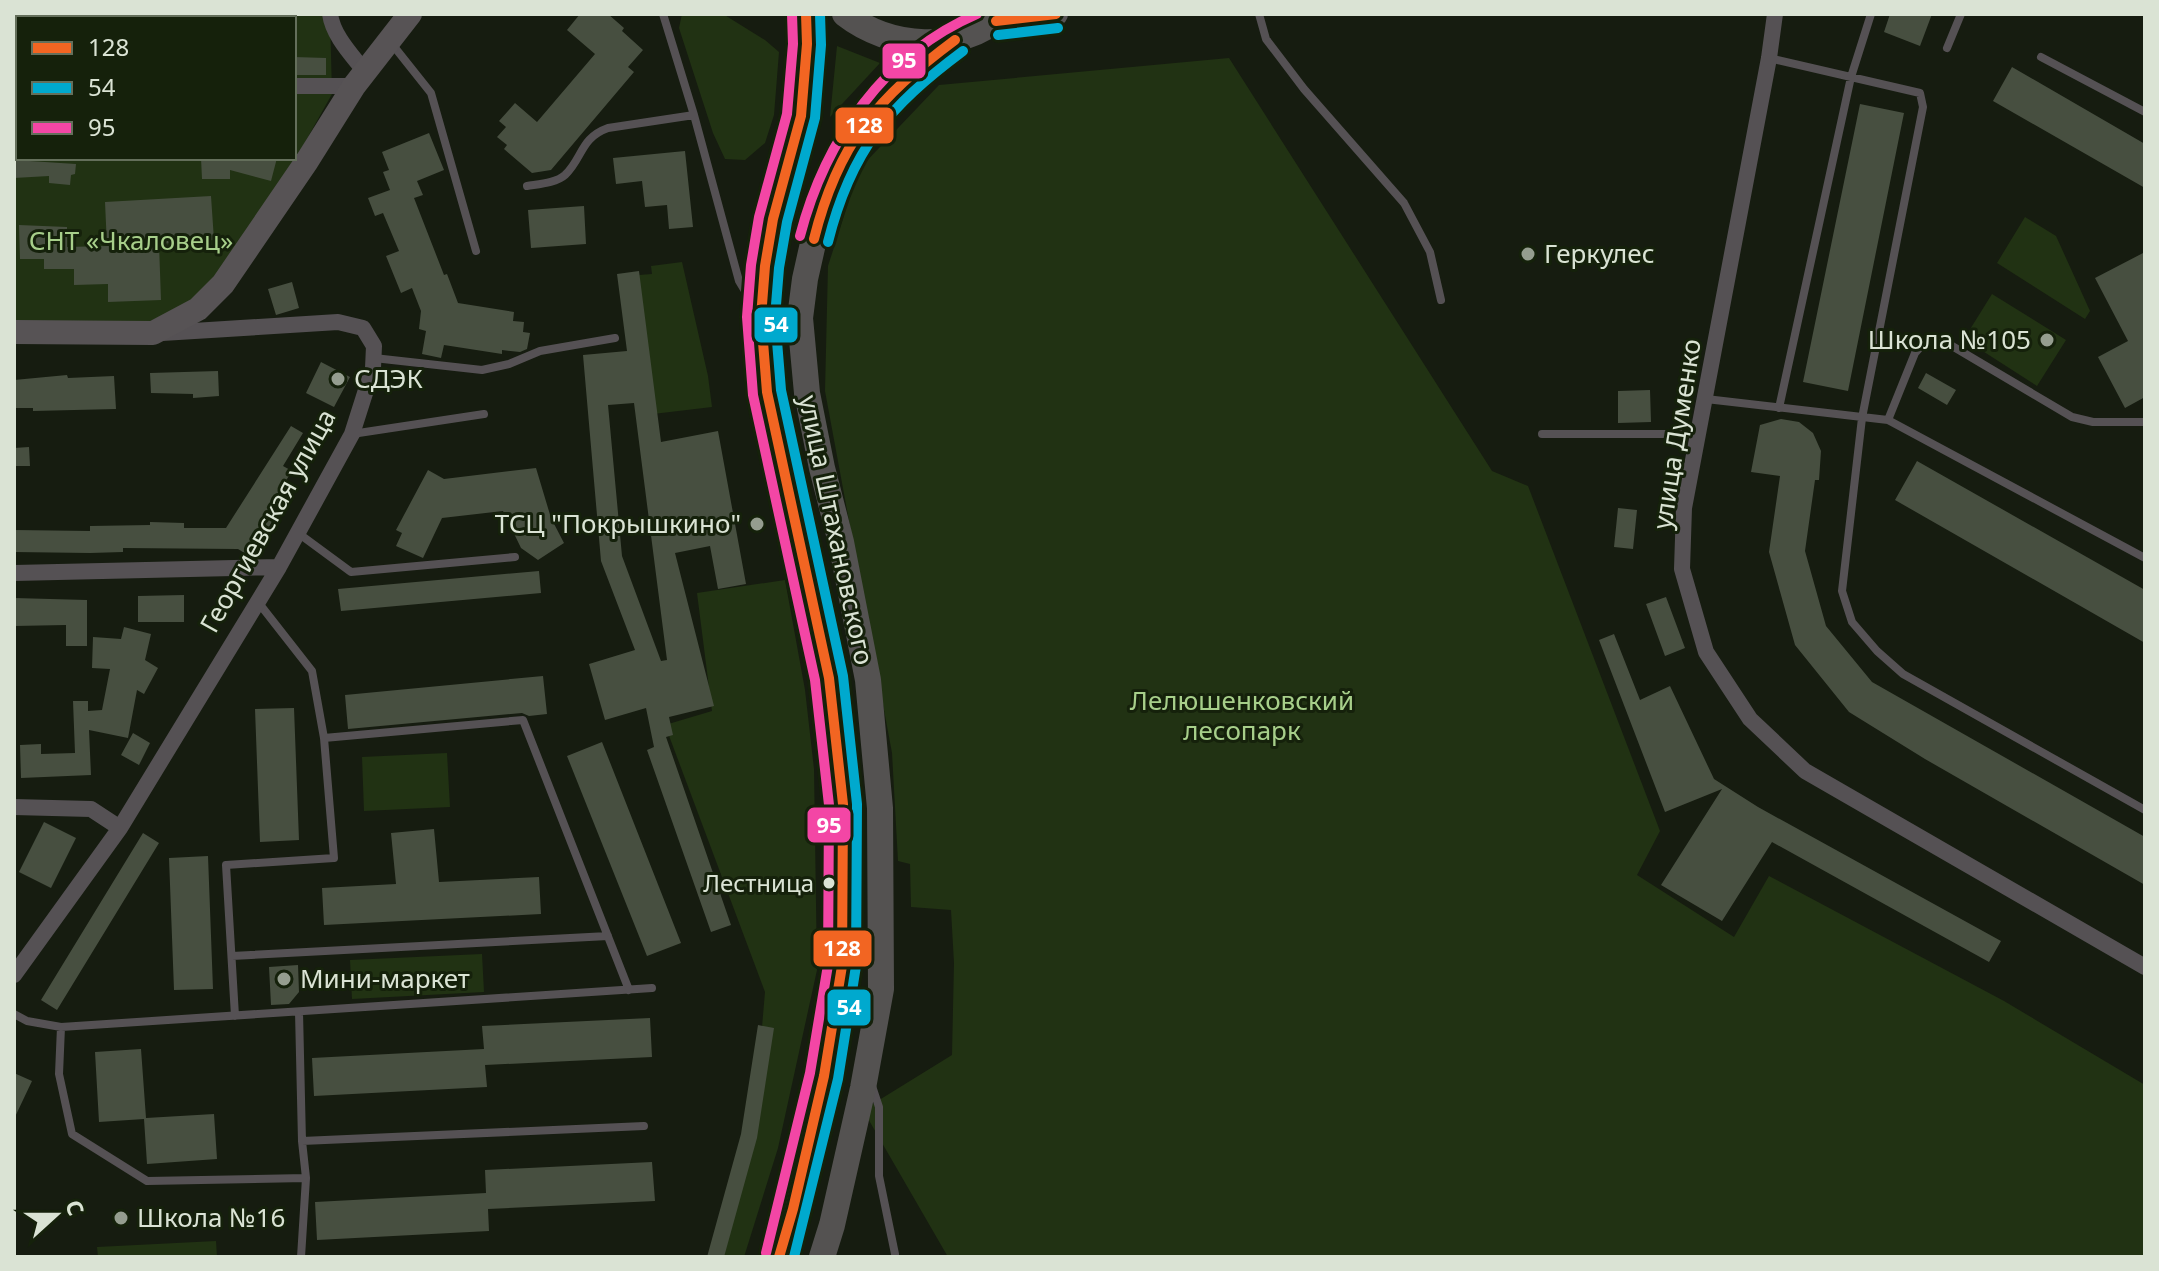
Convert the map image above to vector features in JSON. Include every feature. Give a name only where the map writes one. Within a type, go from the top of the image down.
[{"type":"main road","name":"улица Штахановского","points":[[779,1257],[824,1076],[842,966],[843,804],[829,678],[767,392],[761,317],[773,219],[801,116],[807,44],[806,14]]},
{"type":"main road","points":[[845,14],[864,29],[909,43],[955,40],[1000,18]]},
{"type":"main road","name":"улица Штахановского","points":[[822,1257],[832,1225],[866,1070],[882,977],[880,808],[868,680],[807,393],[800,318],[816,230],[856,134],[919,67],[955,40]]},
{"type":"street","points":[[330,14],[331,22],[360,79]]},
{"type":"street","points":[[153,333],[198,309],[223,284],[360,79],[410,14]]},
{"type":"street","points":[[1000,18],[1056,14]]},
{"type":"street","name":"улица Думенко","points":[[1775,14],[1684,508],[1682,569],[1706,652],[1750,719],[1805,771],[2145,967]]},
{"type":"street","points":[[296,86],[360,79]]},
{"type":"street","points":[[14,332],[153,333],[338,322],[363,328],[374,346],[374,358]]},
{"type":"street","name":"Георгиевская улица","points":[[14,975],[120,828],[279,567],[357,425],[374,358]]},
{"type":"street","points":[[14,573],[279,567]]},
{"type":"street","points":[[14,807],[91,809],[120,828]]},
{"type":"lane","points":[[663,14],[739,281],[761,317]]},
{"type":"lane","points":[[1259,14],[1266,39],[1304,89],[1404,203],[1430,252],[1441,300]]},
{"type":"lane","points":[[1779,408],[1851,77],[1871,14]]},
{"type":"lane","points":[[1947,48],[1961,14]]},
{"type":"lane","points":[[389,40],[431,93],[476,251]]},
{"type":"lane","points":[[2041,57],[2145,112]]},
{"type":"lane","points":[[1769,58],[1920,93],[1923,107],[1862,418],[1842,591],[1852,622],[1877,651],[1903,674],[2145,810]]},
{"type":"lane","points":[[527,186],[551,182],[564,176],[594,133],[608,128],[694,115]]},
{"type":"lane","points":[[374,358],[482,370],[509,364],[540,351],[615,338]]},
{"type":"lane","points":[[1888,420],[1915,353],[1925,342],[1942,340],[2072,417],[2093,422],[2145,422]]},
{"type":"lane","points":[[1706,399],[1888,420],[2145,558]]},
{"type":"lane","points":[[352,434],[484,414]]},
{"type":"lane","points":[[1542,434],[1699,434]]},
{"type":"lane","points":[[297,533],[351,572],[515,557]]},
{"type":"lane","points":[[235,1016],[226,865],[334,858],[324,738],[312,671],[258,601]]},
{"type":"lane","points":[[324,738],[523,720],[629,990]]},
{"type":"lane","points":[[232,956],[608,936]]},
{"type":"lane","points":[[14,1014],[27,1021],[61,1027],[652,988]]},
{"type":"lane","points":[[299,1012],[302,1141],[306,1178],[301,1257]]},
{"type":"lane","points":[[61,1027],[59,1074],[72,1134],[147,1181],[306,1178]]},
{"type":"lane","points":[[866,1070],[879,1107],[879,1176],[895,1254]]},
{"type":"lane","points":[[302,1141],[644,1126]]},
{"type":"green space","name":"СНТ «Чкаловец»","points":[[14,14],[330,14],[332,94],[296,158],[296,16],[16,16],[16,160],[295,160],[224,287],[142,325],[14,324]]},
{"type":"green space","points":[[682,14],[723,14],[779,52],[774,115],[765,143],[745,160],[725,159],[713,133],[679,28]]},
{"type":"green space","points":[[837,46],[880,63],[830,117]]},
{"type":"green space","name":"Лелюшенковский лесопарк","points":[[1229,58],[1492,471],[1528,486],[1660,831],[1637,875],[1734,937],[1769,876],[2004,1001],[2145,1085],[2145,1257],[948,1257],[863,1110],[952,1055],[954,963],[951,910],[911,907],[910,864],[898,861],[892,753],[825,391],[828,266],[859,169],[939,85]]},
{"type":"green space","points":[[2025,217],[2056,236],[2090,311],[2085,319],[1997,263]]},
{"type":"green space","points":[[682,262],[712,407],[653,414],[639,275],[652,274],[651,266]]},
{"type":"green space","points":[[1992,294],[2066,340],[2037,386],[1964,339]]},
{"type":"green space","points":[[785,580],[805,690],[814,769],[817,970],[778,1148],[744,1257],[708,1257],[755,1109],[765,992],[665,725],[712,711],[697,593]]},
{"type":"green space","points":[[447,753],[450,807],[364,811],[362,757]]},
{"type":"green space","points":[[482,954],[484,992],[352,999],[350,960]]},
{"type":"green space","points":[[216,1241],[217,1257],[98,1257],[97,1247]]},
{"type":"building","points":[[580,14],[608,14],[643,50],[628,67],[634,72],[551,170],[532,173],[504,149],[507,145],[497,137],[506,127],[499,121],[515,103],[537,122],[595,54],[567,30]]},
{"type":"building","points":[[1890,14],[1932,14],[1920,46],[1884,32]]},
{"type":"building","points":[[296,57],[326,58],[326,75],[296,75]]},
{"type":"building","points":[[2012,67],[2145,144],[2145,188],[1993,101]]},
{"type":"building","points":[[1860,104],[1904,113],[1848,391],[1803,382]]},
{"type":"building","points":[[429,133],[444,170],[417,181],[423,195],[414,198],[444,275],[447,274],[458,303],[514,312],[513,321],[524,322],[523,332],[530,333],[527,349],[520,352],[502,350],[502,354],[444,345],[441,358],[422,354],[426,331],[419,329],[421,311],[412,288],[401,293],[386,256],[399,251],[383,213],[375,216],[368,198],[390,190],[383,172],[389,170],[382,152]]},
{"type":"building","points":[[685,151],[693,227],[669,229],[667,205],[645,207],[642,181],[616,184],[613,158]]},
{"type":"building","points":[[14,160],[76,164],[75,174],[71,175],[70,185],[49,183],[49,176],[14,178]]},
{"type":"building","points":[[201,160],[276,160],[271,181],[230,170],[230,179],[202,179]]},
{"type":"building","points":[[211,196],[214,240],[159,244],[161,300],[108,302],[108,284],[74,285],[74,269],[44,269],[44,259],[20,259],[19,225],[67,227],[67,247],[107,246],[105,202]]},
{"type":"building","points":[[584,206],[586,244],[531,248],[528,210]]},
{"type":"building","points":[[2145,252],[2145,397],[2125,408],[2098,357],[2128,341],[2095,278]]},
{"type":"building","points":[[639,271],[661,442],[718,431],[746,584],[718,589],[710,546],[675,553],[714,706],[669,717],[673,735],[666,737],[731,925],[711,932],[647,750],[654,747],[646,708],[605,720],[589,664],[635,650],[601,561],[583,355],[627,351],[617,274]],"holes":[[[634,403],[667,660],[661,661],[622,556],[608,405]]]},
{"type":"building","points":[[292,282],[299,308],[276,315],[268,289]]},
{"type":"building","points":[[321,362],[350,377],[334,407],[306,393]]},
{"type":"building","points":[[218,371],[219,396],[193,398],[193,394],[151,393],[150,373]]},
{"type":"building","points":[[1926,373],[1956,390],[1947,405],[1918,388]]},
{"type":"building","points":[[67,375],[68,378],[114,376],[116,409],[33,411],[33,408],[14,408],[14,380]]},
{"type":"building","points":[[1650,390],[1651,422],[1618,423],[1618,391]]},
{"type":"building","points":[[1781,419],[1799,422],[1813,433],[1821,451],[1819,480],[1815,480],[1805,551],[1826,626],[1872,682],[2145,837],[2145,885],[1849,712],[1795,645],[1769,552],[1780,476],[1751,472],[1760,425]]},
{"type":"building","points":[[291,426],[303,433],[283,466],[292,471],[265,514],[273,520],[251,557],[238,549],[123,548],[123,552],[14,552],[14,530],[90,531],[90,526],[150,525],[150,522],[184,523],[184,528],[226,528]]},
{"type":"building","points":[[29,447],[30,466],[14,466],[14,448]]},
{"type":"building","points":[[1917,461],[2145,590],[2145,643],[1895,500]]},
{"type":"building","points":[[536,468],[551,518],[564,543],[538,560],[521,548],[503,511],[442,518],[423,558],[396,546],[402,533],[396,530],[428,470],[444,479]]},
{"type":"building","points":[[1618,508],[1637,510],[1633,549],[1614,547]]},
{"type":"building","points":[[539,571],[541,593],[341,611],[338,589]]},
{"type":"building","points":[[184,595],[184,622],[138,622],[138,596]]},
{"type":"building","points":[[1666,597],[1685,648],[1665,656],[1646,604]]},
{"type":"building","points":[[14,598],[87,600],[87,646],[66,646],[66,625],[14,626]]},
{"type":"building","points":[[124,627],[151,634],[145,660],[158,668],[144,694],[137,690],[128,738],[89,730],[91,775],[21,778],[20,745],[41,744],[41,754],[75,753],[73,701],[88,701],[88,711],[102,710],[110,669],[92,668],[93,637],[121,639]]},
{"type":"building","points":[[1614,634],[1640,700],[1670,686],[1714,779],[1758,807],[2001,941],[1989,962],[1772,842],[1722,921],[1661,885],[1722,789],[1665,812],[1599,640]]},
{"type":"building","points":[[543,676],[547,714],[529,716],[522,713],[348,729],[345,695]]},
{"type":"building","points":[[294,708],[299,840],[260,842],[255,709]]},
{"type":"building","points":[[133,733],[150,743],[139,765],[121,755]]},
{"type":"building","points":[[602,742],[681,943],[647,956],[567,756]]},
{"type":"building","points":[[44,822],[76,838],[51,888],[19,872]]},
{"type":"building","points":[[434,829],[439,882],[539,877],[541,914],[324,925],[322,888],[396,884],[391,833]]},
{"type":"building","points":[[143,833],[159,843],[57,1010],[41,1000]]},
{"type":"building","points":[[208,856],[213,989],[174,990],[169,858]]},
{"type":"building","name":"Мини-маркет","points":[[298,965],[299,992],[289,1004],[271,1005],[269,967]]},
{"type":"building","points":[[650,1018],[652,1057],[485,1065],[487,1087],[314,1096],[312,1058],[484,1049],[482,1026]]},
{"type":"building","points":[[758,1025],[774,1028],[757,1138],[724,1257],[707,1257],[741,1134]]},
{"type":"building","points":[[141,1049],[146,1118],[214,1114],[217,1159],[147,1164],[144,1119],[99,1122],[95,1052]]},
{"type":"building","points":[[14,1073],[32,1081],[14,1119]]},
{"type":"building","points":[[652,1162],[655,1201],[488,1209],[489,1231],[317,1240],[315,1202],[486,1193],[485,1170]]},
{"type":"transit line","name":"95","points":[[766,1253],[810,1073],[828,965],[829,805],[815,680],[753,395],[747,317],[759,217],[787,114],[793,44],[792,14]]},
{"type":"transit line","name":"128","points":[[779,1257],[824,1076],[842,966],[843,804],[829,678],[767,392],[761,317],[773,219],[801,116],[807,44],[806,14]]},
{"type":"transit line","name":"54","points":[[794,1257],[838,1079],[856,966],[857,804],[843,676],[781,390],[775,317],[787,222],[815,118],[821,45],[820,14]]},
{"type":"transit line","name":"95","points":[[800,236],[825,166],[863,104],[914,52],[944,31],[977,14]]},
{"type":"transit line","name":"128","points":[[996,21],[1056,14]]},
{"type":"transit line","name":"54","points":[[998,35],[1058,28]]},
{"type":"transit line","name":"128","points":[[814,239],[835,176],[864,125],[903,82],[955,40]]},
{"type":"transit line","name":"54","points":[[828,242],[848,181],[876,133],[914,92],[963,51]]},
{"type":"place","name":"Геркулес","points":[[1528,254]]},
{"type":"place","name":"Школа №105","points":[[2047,340]]},
{"type":"place","name":"СДЭК","points":[[338,379]]},
{"type":"place","name":"ТСЦ \"Покрышкино\"","points":[[757,524]]},
{"type":"place","name":"Лестница","points":[[829,883]]},
{"type":"place","name":"Мини-маркет","points":[[284,979]]},
{"type":"place","name":"Школа №16","points":[[121,1218]]}]
